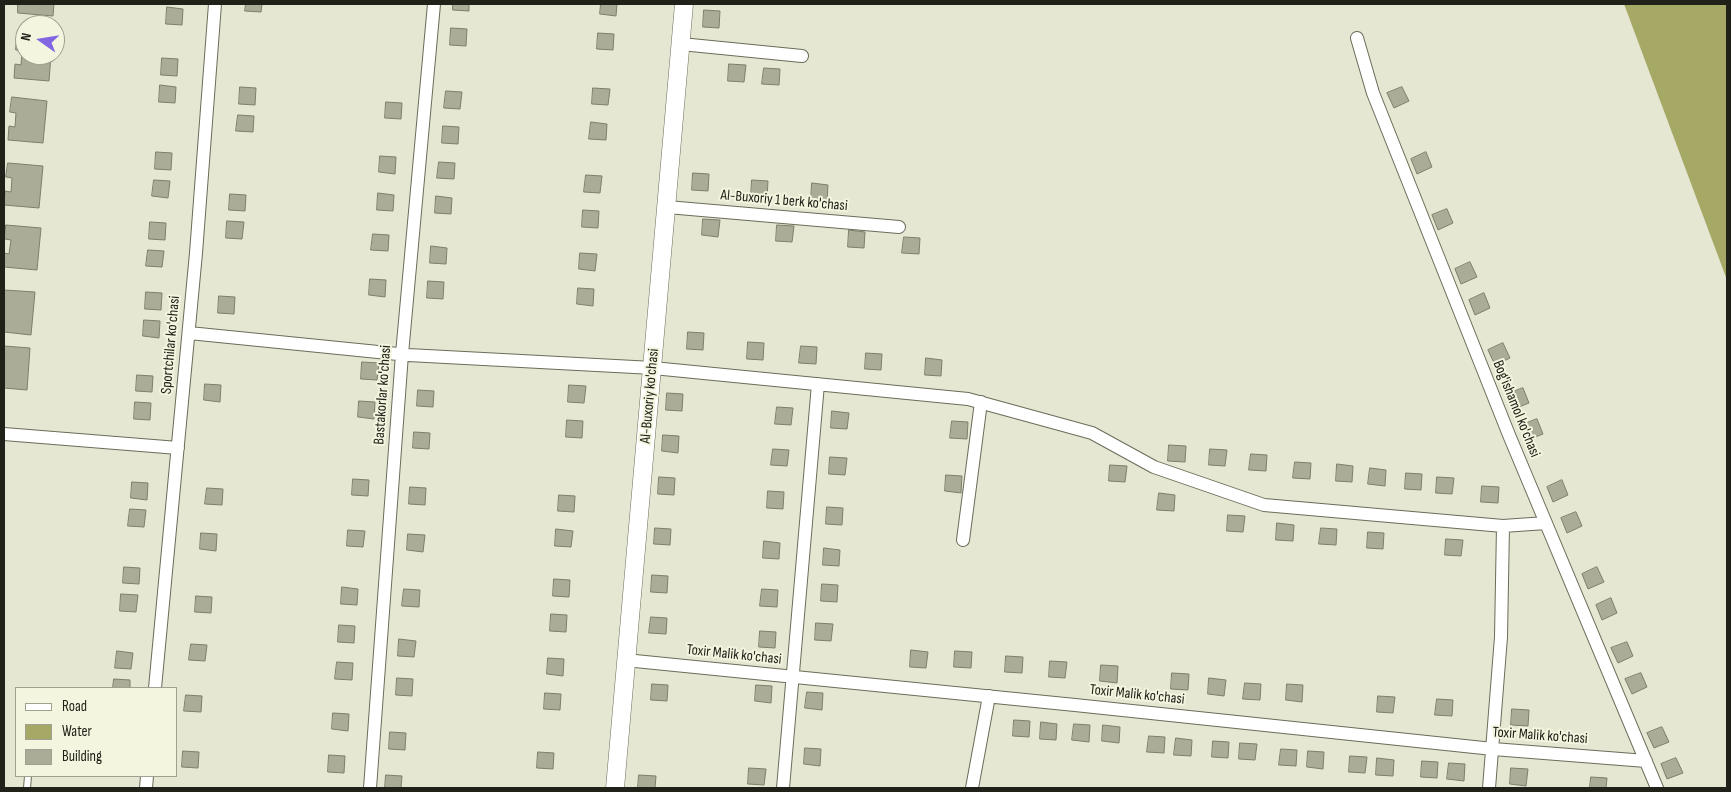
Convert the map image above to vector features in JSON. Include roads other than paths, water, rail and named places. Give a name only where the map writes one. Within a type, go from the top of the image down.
[{"type":"street","name":"Sportchilar ko'chasi","points":[[156,687],[215,4]]},
{"type":"street","name":"Bastakorlar ko'chasi","points":[[370,788],[402,354],[434,4]]},
{"type":"street","name":"Al-Buxoriy ko'chasi","points":[[615,788],[684,4]]},
{"type":"street","name":"Bog'ishamol ko'chasi","points":[[1357,38],[1373,93],[1546,523],[1657,788]]},
{"type":"street","points":[[681,44],[802,56]]},
{"type":"street","name":"Al-Buxoriy 1 berk ko'chasi","points":[[667,207],[899,227]]},
{"type":"street","points":[[188,333],[402,354],[653,368],[968,399],[1092,433],[1154,467],[1264,506],[1503,526],[1546,523]]},
{"type":"street","points":[[783,788],[818,384]]},
{"type":"street","points":[[963,540],[981,402]]},
{"type":"street","points":[[4,434],[178,448]]},
{"type":"street","points":[[1490,788],[1501,637],[1503,526]]},
{"type":"street","name":"Toxir Malik ko'chasi","points":[[625,660],[1493,749],[1646,761]]},
{"type":"street","points":[[972,788],[989,696]]},
{"type":"water","points":[[1624,4],[1727,4],[1727,280]]}]
